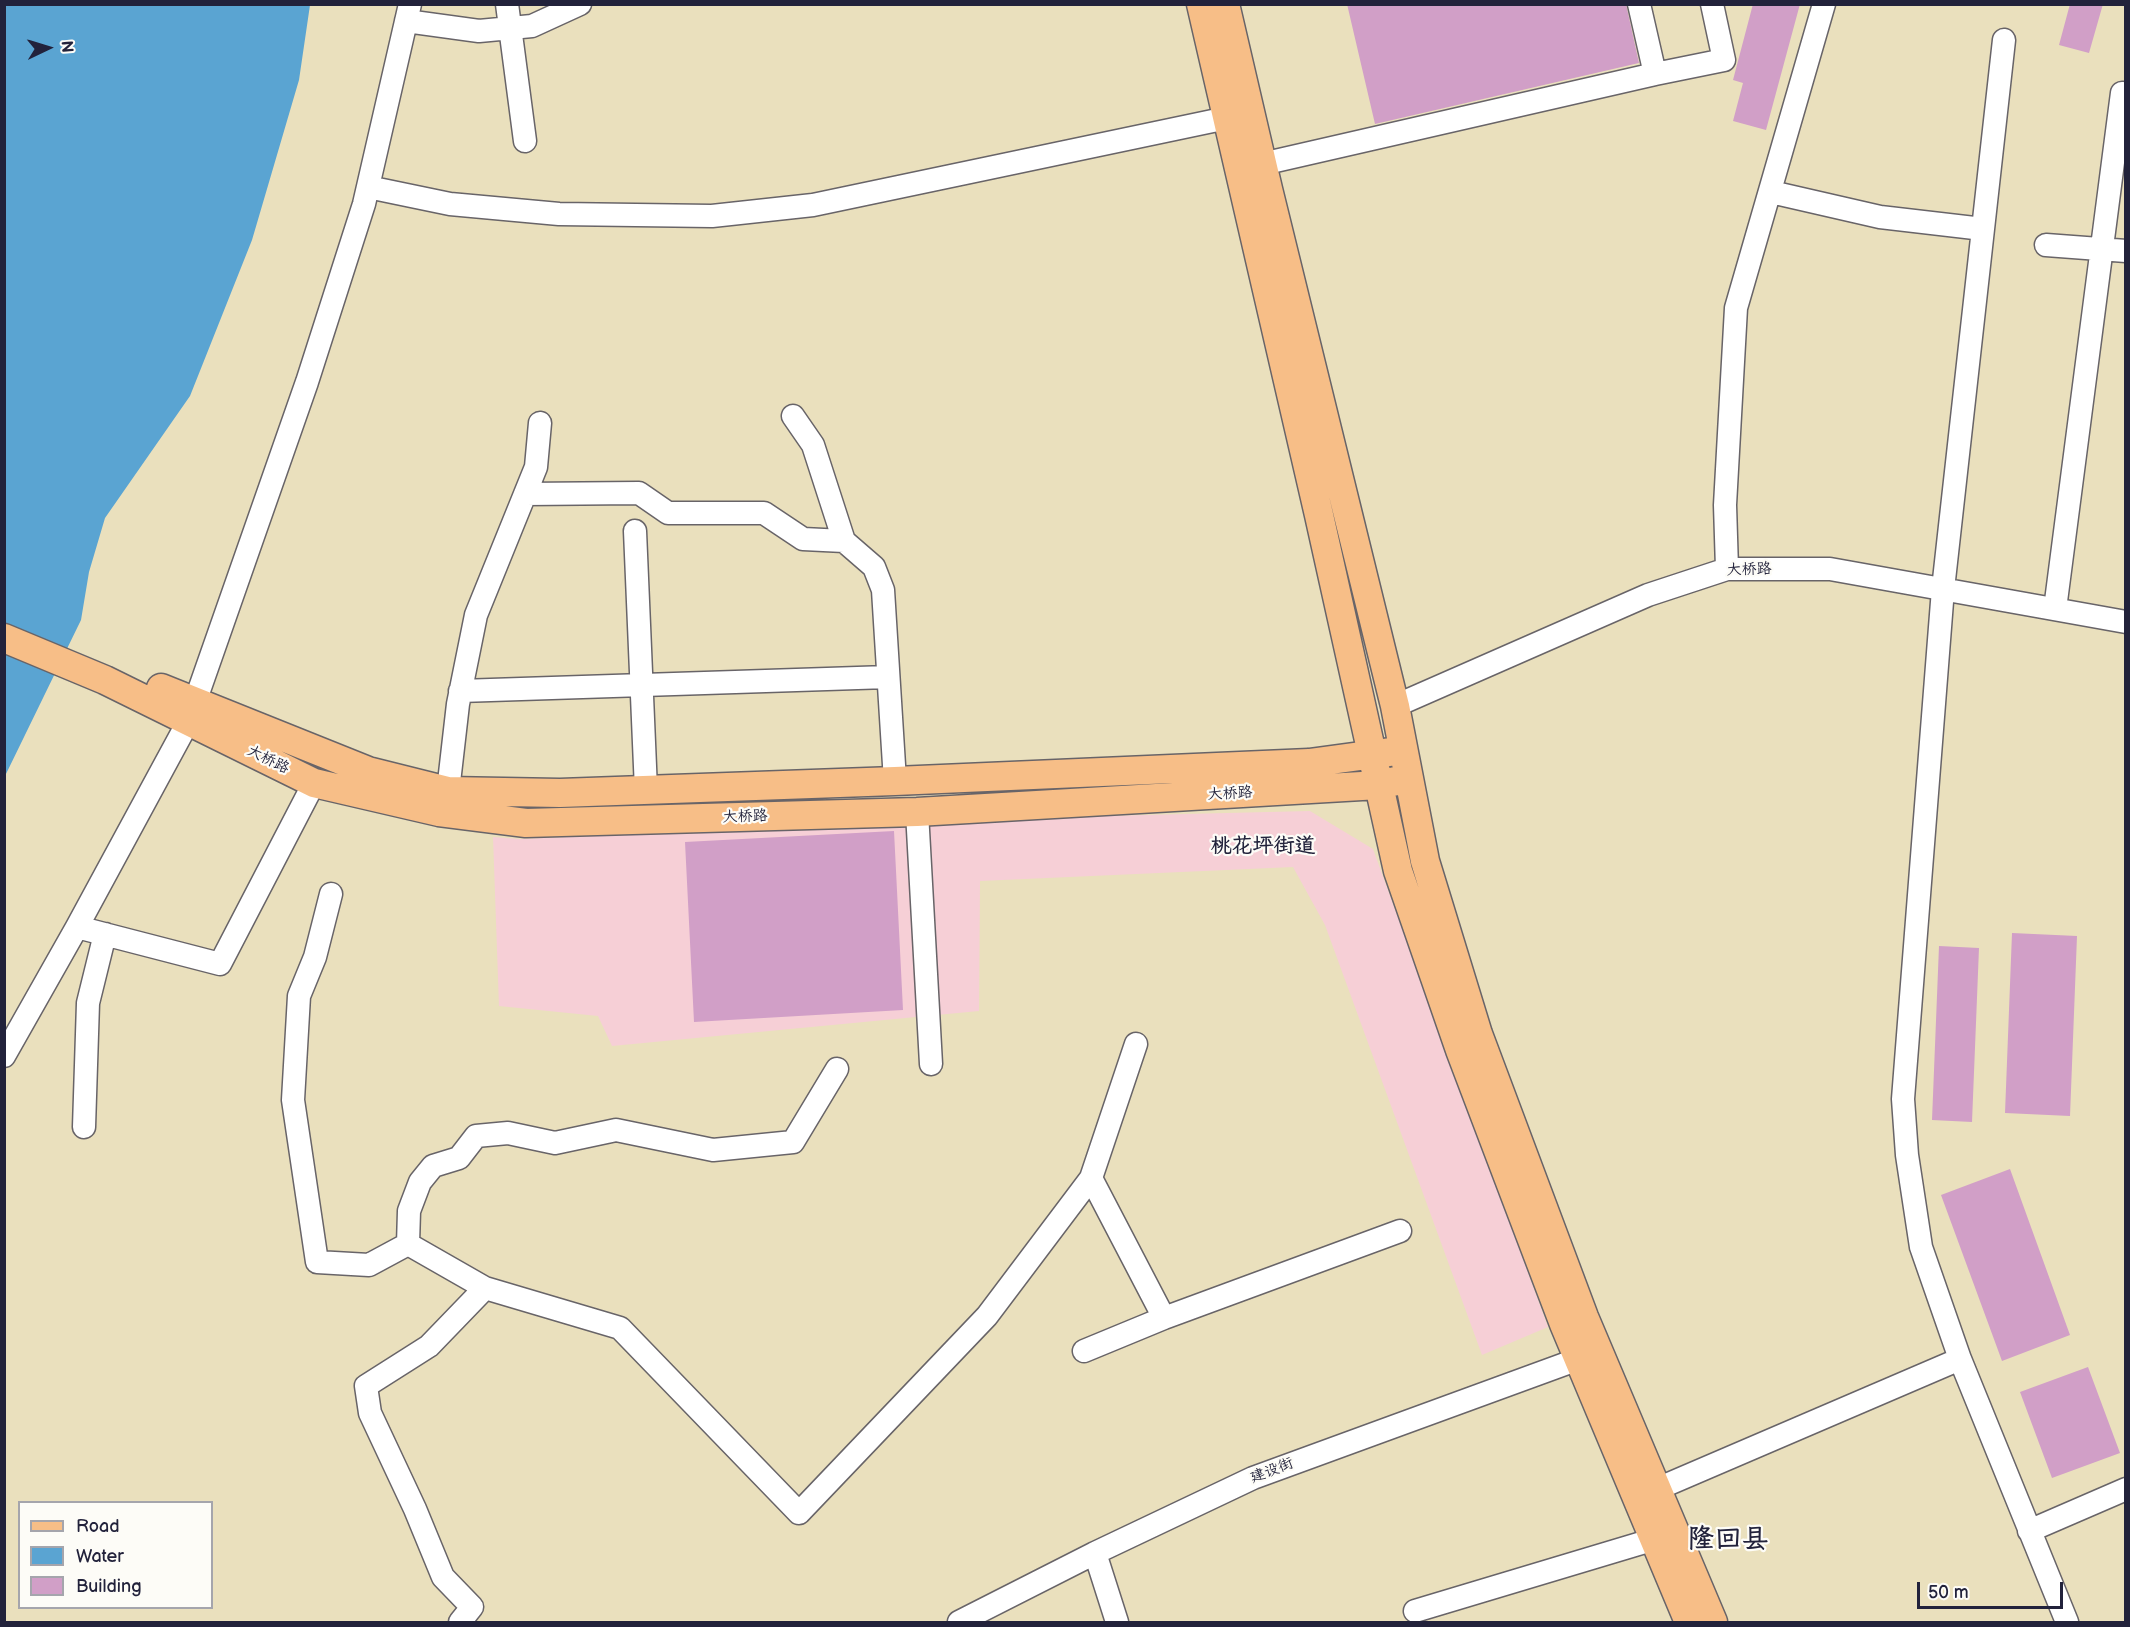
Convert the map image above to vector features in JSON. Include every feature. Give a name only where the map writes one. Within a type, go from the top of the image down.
[{"type":"main road","points":[[1201,4],[1238,114],[1262,164],[1395,706],[1425,861],[1478,1034],[1584,1317],[1589,1355],[1657,1489],[1713,1623]]},
{"type":"main road","points":[[1225,4],[1238,114],[1319,515],[1398,871],[1460,1050],[1589,1355],[1655,1539],[1689,1623]]},
{"type":"main road","points":[[4,620],[108,673]]},
{"type":"main road","points":[[4,638],[108,673]]},
{"type":"main road","name":"大桥路","points":[[108,673],[191,712],[314,783],[440,812],[526,823],[917,812],[1379,785],[1410,777]]},
{"type":"main road","points":[[191,712],[368,771],[448,791],[560,793],[1309,764],[1404,749]]},
{"type":"street","points":[[507,4],[525,141]]},
{"type":"street","points":[[4,1056],[77,927],[191,712],[307,382],[368,187],[408,13],[479,31],[532,26],[580,4]]},
{"type":"street","points":[[1639,4],[1655,74]]},
{"type":"street","points":[[1262,164],[1724,60],[1712,4]]},
{"type":"street","points":[[1727,569],[1725,505],[1736,308],[1824,4]]},
{"type":"street","points":[[2004,40],[1943,589],[1903,1100],[1907,1155],[1920,1247],[1960,1359],[2067,1623]]},
{"type":"street","points":[[2055,609],[2122,93]]},
{"type":"street","points":[[368,187],[450,204],[559,214],[712,216],[813,205],[1238,114]]},
{"type":"street","points":[[1771,192],[1880,217],[1983,229]]},
{"type":"street","points":[[2046,245],[2126,251]]},
{"type":"street","points":[[792,416],[813,445],[844,541],[874,567],[883,590],[895,781]]},
{"type":"street","points":[[448,791],[460,691],[476,615],[536,467],[540,423]]},
{"type":"street","points":[[525,494],[639,493],[668,513],[764,513],[803,540],[844,541]]},
{"type":"street","points":[[635,531],[646,790]]},
{"type":"street","name":"大桥路","points":[[1395,706],[1648,595],[1727,569],[1830,569],[2126,622]]},
{"type":"street","points":[[460,691],[888,677]]},
{"type":"street","points":[[77,927],[220,964],[314,783]]},
{"type":"street","points":[[917,812],[931,1064]]},
{"type":"street","points":[[331,894],[315,957],[299,996],[293,1100],[317,1262],[369,1265],[408,1244]]},
{"type":"street","points":[[84,1127],[88,1004],[105,934]]},
{"type":"street","points":[[408,1244],[485,1288],[620,1328],[799,1513],[987,1316],[1091,1178],[1136,1044]]},
{"type":"street","points":[[408,1244],[409,1211],[420,1182],[433,1166],[459,1158],[476,1136],[508,1133],[555,1143],[616,1130],[713,1150],[793,1142],[837,1069]]},
{"type":"street","points":[[1091,1178],[1164,1318]]},
{"type":"street","points":[[1084,1351],[1164,1318],[1400,1231]]},
{"type":"street","points":[[460,1623],[472,1607],[443,1577],[415,1509],[370,1413],[366,1386],[429,1346],[485,1288]]},
{"type":"street","name":"建设街","points":[[959,1623],[1095,1553],[1253,1478],[1589,1355]]},
{"type":"street","points":[[1657,1489],[1960,1359]]},
{"type":"street","points":[[2029,1531],[2126,1489]]},
{"type":"street","points":[[1415,1611],[1655,1539]]},
{"type":"street","points":[[1095,1553],[1117,1623]]},
{"type":"shaded area","points":[[1310,811],[1373,849],[1548,1327],[1482,1355],[1325,925],[1293,867],[980,881],[979,1011],[612,1046],[598,1016],[499,1006],[493,837],[520,839],[1020,818]]},
{"type":"water","points":[[5,5],[310,5],[299,80],[252,240],[190,396],[105,518],[89,572],[81,620],[5,776]]},
{"type":"building","points":[[1347,4],[1626,4],[1639,63],[1375,124]]},
{"type":"building","points":[[1753,4],[1800,4],[1766,130],[1733,121],[1743,83],[1733,80]]},
{"type":"building","points":[[2070,4],[2103,4],[2089,53],[2059,45]]},
{"type":"building","points":[[894,831],[903,1010],[694,1022],[685,842]]},
{"type":"building","points":[[2012,933],[2077,936],[2070,1116],[2005,1113]]},
{"type":"building","points":[[1939,946],[1979,948],[1972,1122],[1932,1120]]},
{"type":"building","points":[[2010,1169],[2070,1335],[2002,1361],[1941,1195]]},
{"type":"building","points":[[2088,1367],[2120,1453],[2052,1478],[2020,1392]]},
{"type":"district","name":"桃花坪街道","points":[[1263,847]]},
{"type":"district","name":"隆回县","points":[[1728,1540]]}]
